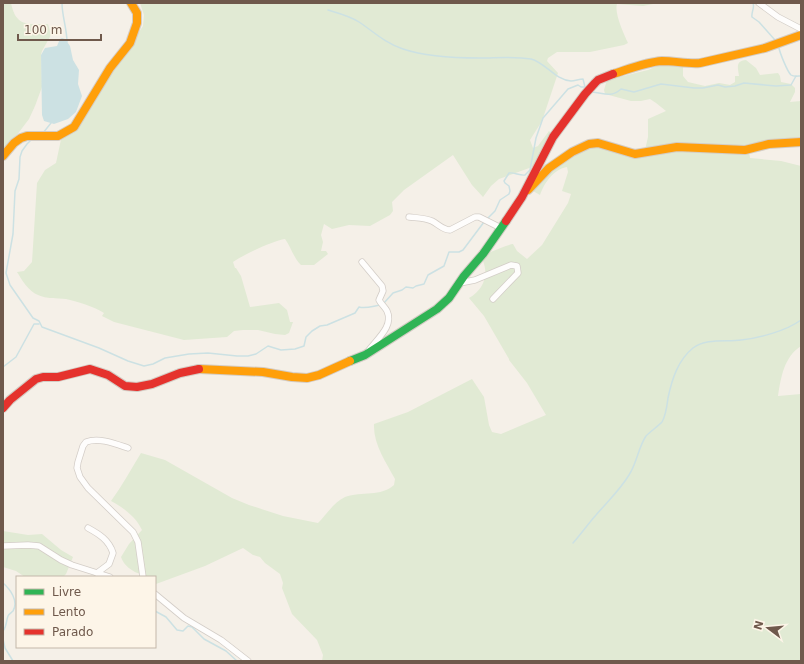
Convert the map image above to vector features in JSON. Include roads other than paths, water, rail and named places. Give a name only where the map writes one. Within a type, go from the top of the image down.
[{"type":"street","points":[[3,156],[14,143],[21,138],[27,136],[58,136],[74,127],[110,68],[130,44],[137,23],[137,13],[131,3]]},
{"type":"street","points":[[759,3],[773,14],[801,29]]},
{"type":"street","points":[[3,408],[10,400],[36,380],[43,377],[58,377],[90,369],[108,375],[125,386],[152,384],[195,369],[263,372],[307,378],[320,375],[366,355],[444,304],[502,228],[522,197],[553,137],[585,94],[598,80],[633,67],[655,62],[663,61],[690,64],[700,63],[765,48],[801,35]]},
{"type":"street","points":[[522,197],[549,168],[572,152],[589,144],[598,143],[635,154],[677,147],[745,150],[770,144],[801,142]]},
{"type":"street","points":[[409,217],[433,222],[446,230],[450,230],[475,217],[479,217],[502,228]]},
{"type":"street","points":[[362,262],[382,286],[383,291],[379,300],[387,310],[388,315],[386,329],[366,355]]},
{"type":"street","points":[[460,283],[475,280],[511,265],[517,266],[518,273],[493,299]]},
{"type":"street","points":[[128,448],[98,441],[86,442],[77,468],[80,477],[85,484],[133,532],[138,542],[143,576]]},
{"type":"street","points":[[88,528],[106,541],[113,553],[109,564],[96,573]]},
{"type":"street","points":[[3,546],[28,544],[39,546],[61,560],[106,576]]},
{"type":"street","points":[[156,595],[184,618],[221,640],[248,661]]},
{"type":"waterway","points":[[62,3],[67,42]]},
{"type":"waterway","points":[[753,3],[754,7],[752,17],[759,22],[775,40]]},
{"type":"waterway","points":[[328,10],[355,20],[397,47],[412,52],[450,57],[512,57],[531,59],[565,80],[571,81],[583,79],[585,87]]},
{"type":"waterway","points":[[779,48],[789,73],[791,75],[801,76]]},
{"type":"waterway","points":[[592,92],[611,94],[621,89],[634,92],[661,84],[694,88],[718,85],[725,87],[744,83],[776,86],[791,85],[796,76]]},
{"type":"waterway","points":[[488,218],[495,211],[500,200],[509,194],[509,186],[504,181],[509,173],[525,175],[530,170],[536,138],[543,118],[568,89],[578,85],[584,87]]},
{"type":"waterway","points":[[43,133],[51,123]]},
{"type":"waterway","points":[[40,140],[31,140],[22,151],[20,157],[19,179],[15,191],[13,234],[6,273],[10,285],[33,318],[39,321],[42,327],[144,366],[153,364],[165,358],[189,354],[208,353],[248,356],[256,354],[268,346],[281,350],[295,349],[304,346],[306,337],[320,326],[327,325],[355,313],[359,307],[367,308],[380,305]]},
{"type":"waterway","points":[[384,303],[393,293],[406,287],[413,288],[424,284],[428,275],[444,266],[449,252],[459,252],[463,250],[484,222]]},
{"type":"waterway","points":[[573,543],[622,486],[634,466],[641,445],[646,436],[662,422],[676,370],[683,358],[693,348],[704,343],[741,340],[764,336],[780,331],[801,320]]},
{"type":"waterway","points":[[3,367],[16,357],[34,324],[39,324]]},
{"type":"waterway","points":[[3,583],[11,592],[15,603],[15,607],[9,614],[3,631]]},
{"type":"waterway","points":[[156,612],[166,617],[177,630],[183,631],[188,626],[192,627],[204,639],[226,651],[237,661]]},
{"type":"waterway","points":[[3,639],[5,648],[13,661]]}]
